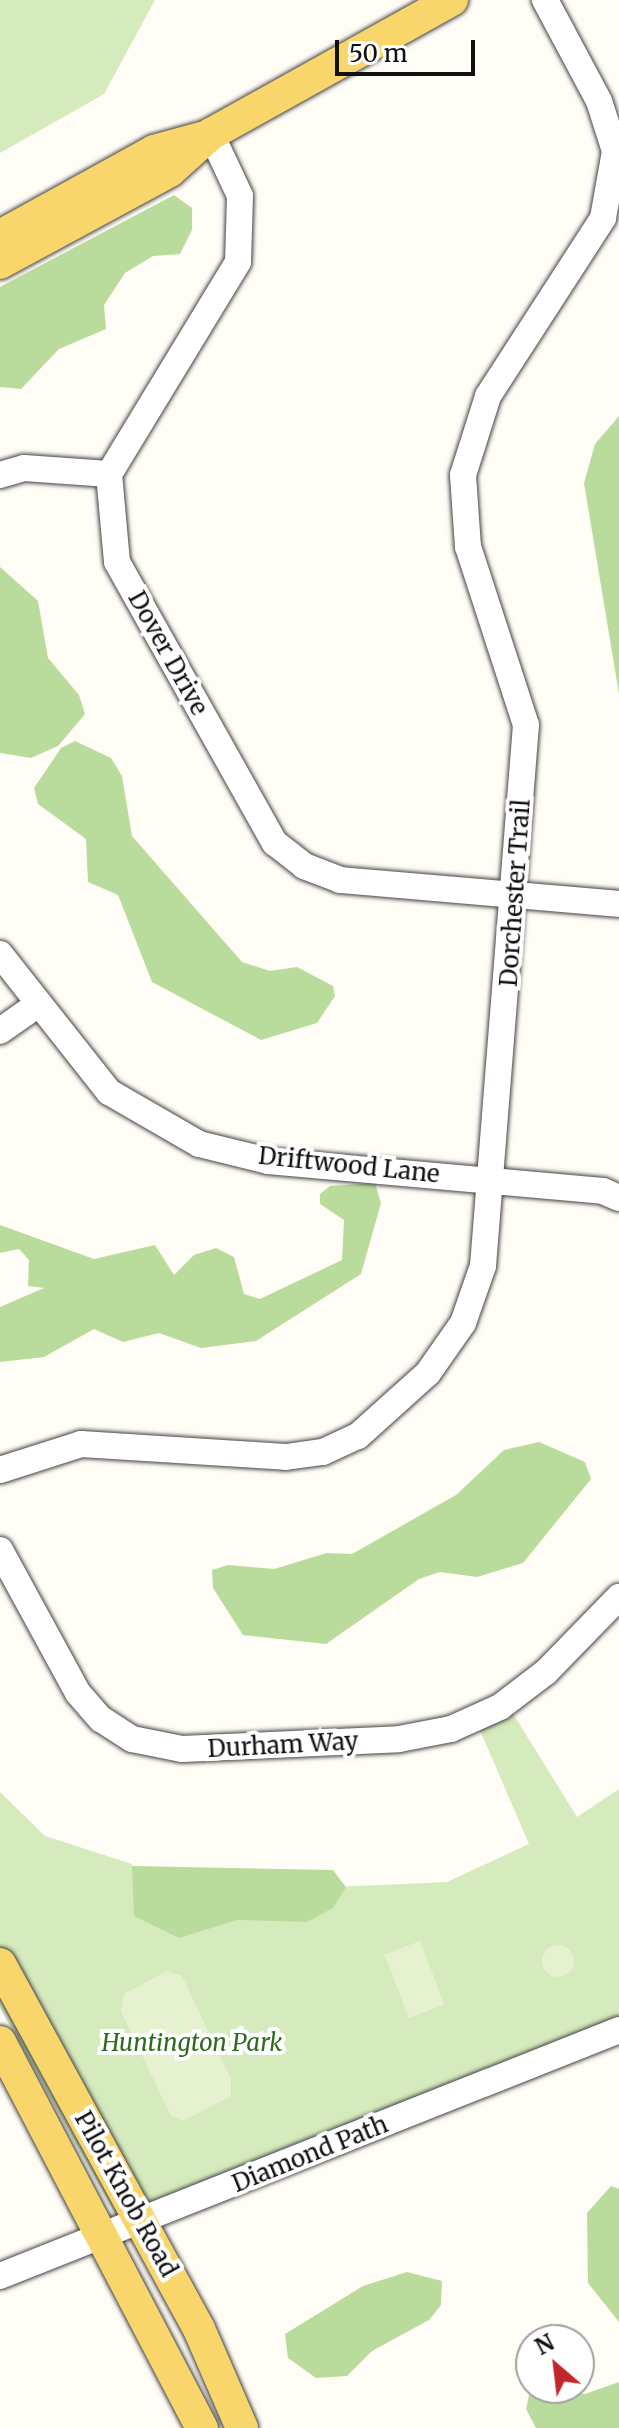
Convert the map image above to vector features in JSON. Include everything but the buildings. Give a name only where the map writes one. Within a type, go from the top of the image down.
[{"type":"main road","points":[[0,236],[154,151],[211,134],[452,0]]},
{"type":"main road","points":[[0,263],[170,171],[211,134]]},
{"type":"main road","name":"Pilot Knob Road","points":[[0,1964],[142,2222],[242,2428]]},
{"type":"main road","name":"Pilot Knob Road","points":[[0,2042],[106,2238],[202,2428]]},
{"type":"street","name":"Dorchester Trail","points":[[0,1470],[81,1444],[286,1457],[358,1436],[428,1373],[463,1323],[483,1266],[516,895],[526,725],[468,547],[463,475],[488,396],[603,218],[615,151],[609,99],[545,0]]},
{"type":"street","points":[[0,475],[24,468],[109,474],[238,262],[240,196],[211,134]]},
{"type":"street","name":"Dover Drive","points":[[109,474],[117,562],[275,843],[304,866],[340,880],[619,904]]},
{"type":"street","name":"Driftwood Lane","points":[[0,954],[34,1007],[109,1092],[199,1144],[268,1161],[492,1179]]},
{"type":"street","points":[[0,1031],[34,1007]]},
{"type":"street","points":[[492,1179],[619,1198]]},
{"type":"street","name":"Durham Way","points":[[0,1550],[78,1693],[101,1719],[132,1739],[182,1749],[399,1739],[451,1729],[500,1707],[546,1672],[619,1597]]},
{"type":"street","name":"Diamond Path","points":[[0,2276],[106,2238],[619,2030]]},
{"type":"green space","points":[[0,0],[155,0],[104,94],[0,153]]},
{"type":"green space","points":[[174,195],[192,208],[192,230],[180,254],[153,256],[125,273],[104,305],[106,329],[59,349],[21,389],[0,387],[0,287]]},
{"type":"green space","points":[[619,416],[619,694],[584,483],[595,444]]},
{"type":"green space","points":[[0,567],[38,601],[48,658],[79,695],[85,714],[58,746],[31,758],[0,753]]},
{"type":"green space","points":[[75,741],[111,758],[122,776],[132,836],[242,962],[270,971],[297,967],[333,986],[335,996],[317,1023],[261,1040],[152,982],[118,895],[88,882],[86,839],[38,804],[34,788],[61,748]]},
{"type":"green space","points":[[375,1183],[381,1203],[361,1274],[256,1341],[201,1348],[159,1333],[123,1342],[94,1329],[44,1357],[0,1362],[0,1307],[44,1288],[28,1286],[29,1260],[19,1249],[0,1253],[0,1225],[94,1259],[155,1245],[174,1275],[194,1255],[216,1248],[234,1257],[244,1294],[260,1299],[342,1260],[344,1220],[320,1204],[320,1194],[330,1186]]},
{"type":"green space","points":[[539,1442],[585,1462],[591,1479],[523,1563],[477,1577],[440,1572],[419,1579],[326,1644],[243,1635],[213,1588],[212,1570],[228,1565],[274,1569],[327,1553],[352,1554],[456,1495],[504,1450]]},
{"type":"green space","name":"Huntington Park","points":[[507,1704],[577,1817],[619,1789],[619,2034],[124,2229],[0,2008],[0,1792],[45,1836],[132,1864],[137,1896],[447,1882],[529,1844],[476,1721]]},
{"type":"green space","points":[[132,1866],[333,1870],[346,1887],[333,1908],[307,1922],[237,1920],[179,1938],[134,1916]]},
{"type":"green space","points":[[420,1941],[444,2004],[409,2018],[385,1955]]},
{"type":"green space","points":[[558,1945],[570,1949],[574,1961],[570,1973],[558,1977],[546,1973],[542,1961],[546,1949]]},
{"type":"green space","points":[[167,1971],[182,1976],[231,2079],[231,2096],[183,2121],[171,2116],[121,2011],[124,1994]]},
{"type":"green space","points":[[611,2186],[619,2189],[619,2322],[588,2283],[587,2213]]},
{"type":"green space","points":[[407,2272],[442,2281],[441,2305],[429,2320],[372,2351],[347,2376],[316,2378],[288,2358],[285,2334],[363,2286]]},
{"type":"green space","points":[[619,2382],[619,2428],[536,2428],[526,2409],[527,2404],[595,2404],[595,2390]]}]
